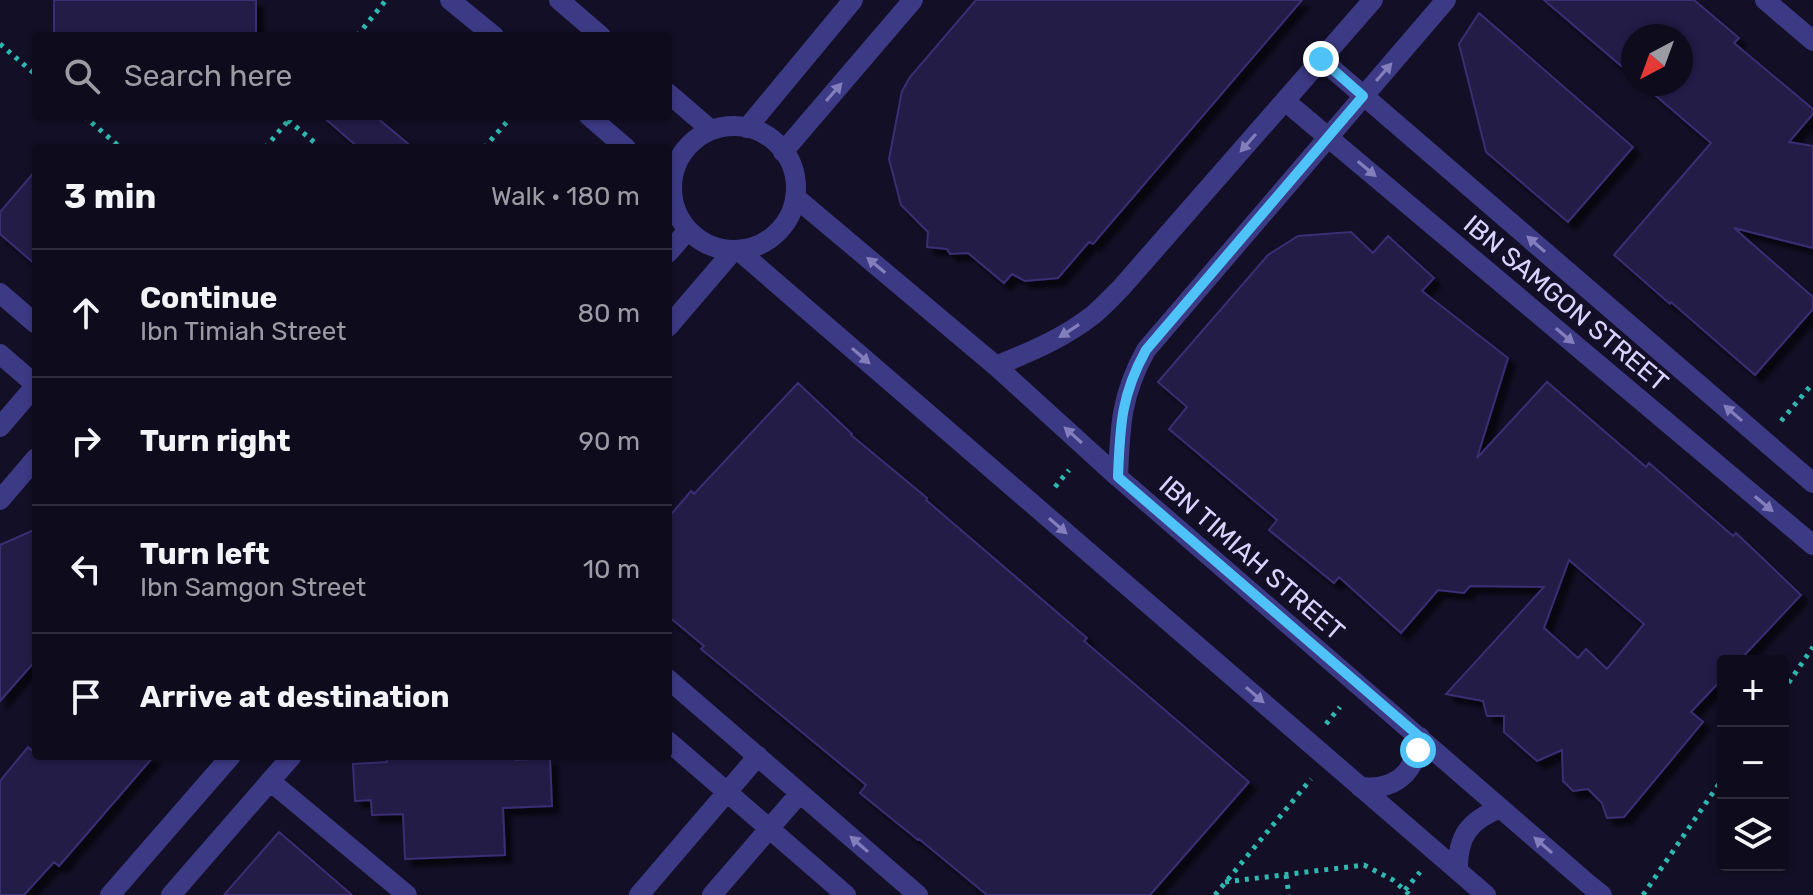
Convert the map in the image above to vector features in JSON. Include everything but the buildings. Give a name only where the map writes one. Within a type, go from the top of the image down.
[{"type":"street","points":[[450,0],[489,32]]},
{"type":"street","points":[[559,0],[596,32]]},
{"type":"street","points":[[747,128],[853,0]]},
{"type":"street","points":[[783,152],[913,0]]},
{"type":"street","points":[[996,366],[1067,333],[1095,313],[1121,288],[1373,0]]},
{"type":"street","points":[[1118,477],[1122,410],[1146,350],[1446,0]]},
{"type":"street","points":[[1765,0],[1813,41]]},
{"type":"street","name":"IBN SAMGON STREET","points":[[1321,59],[1813,483]]},
{"type":"street","points":[[672,96],[711,130]]},
{"type":"street","name":"IBN SAMGON STREET","points":[[1285,101],[1813,545]]},
{"type":"street","points":[[594,120],[621,144]]},
{"type":"street","points":[[672,179],[679,159],[699,137],[711,130],[747,128],[763,134],[783,152],[794,175],[795,197],[790,213],[770,239],[736,250],[709,245],[688,230],[679,217],[672,194]]},
{"type":"street","name":"IBN TIMIAH STREET","points":[[795,197],[996,366],[1118,477],[1602,895]]},
{"type":"street","points":[[672,248],[688,230]]},
{"type":"street","points":[[672,322],[736,250]]},
{"type":"street","points":[[736,250],[1486,895]]},
{"type":"street","points":[[0,293],[32,321]]},
{"type":"street","points":[[0,354],[32,382]]},
{"type":"street","points":[[0,427],[32,390]]},
{"type":"street","points":[[0,500],[32,463]]},
{"type":"street","points":[[672,682],[918,895]]},
{"type":"street","points":[[1360,787],[1385,786],[1407,773],[1414,762],[1420,737]]},
{"type":"street","points":[[672,744],[846,895]]},
{"type":"street","points":[[639,895],[758,756]]},
{"type":"street","points":[[110,895],[228,760]]},
{"type":"street","points":[[171,895],[288,760]]},
{"type":"street","points":[[270,781],[403,894]]},
{"type":"street","points":[[712,895],[800,793]]},
{"type":"street","points":[[1458,871],[1458,857],[1467,831],[1487,813],[1501,808]]},
{"type":"path","points":[[360,32],[386,0]]},
{"type":"path","points":[[0,44],[32,72]]},
{"type":"path","points":[[89,120],[116,144]]},
{"type":"path","points":[[268,144],[288,120]]},
{"type":"path","points":[[292,120],[317,144]]},
{"type":"path","points":[[488,144],[508,120]]},
{"type":"path","points":[[1765,440],[1813,383]]},
{"type":"path","points":[[1038,509],[1087,448]]},
{"type":"path","points":[[1789,682],[1813,647]]},
{"type":"path","points":[[1310,743],[1359,685]]},
{"type":"path","points":[[1215,895],[1328,759]]},
{"type":"path","points":[[1643,895],[1717,787]]},
{"type":"path","points":[[1225,882],[1364,865],[1393,880],[1410,895]]},
{"type":"path","points":[[1286,875],[1289,895]]},
{"type":"route","points":[[1321,59],[1363,96],[1146,350],[1122,410],[1118,477],[1420,737],[1418,750]]}]
